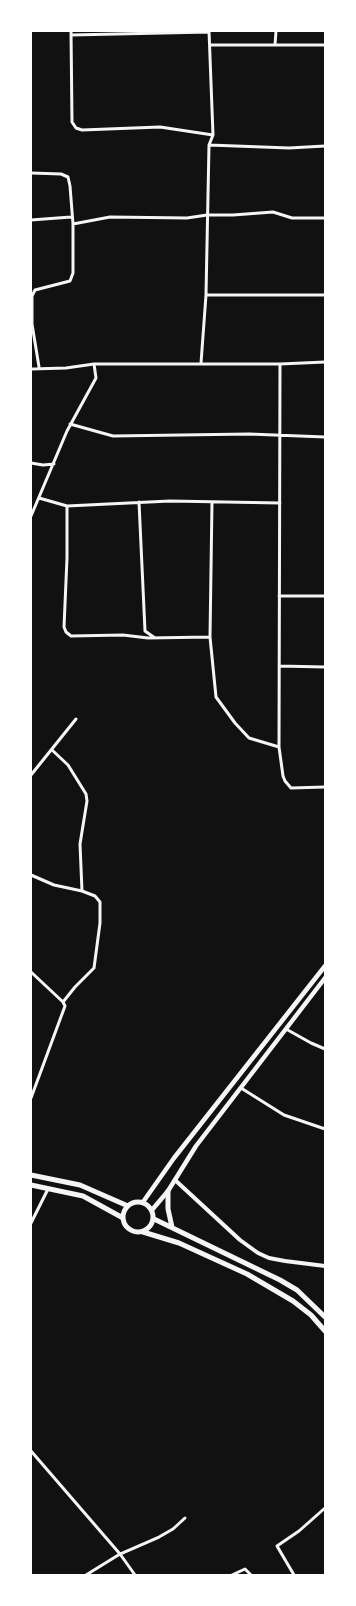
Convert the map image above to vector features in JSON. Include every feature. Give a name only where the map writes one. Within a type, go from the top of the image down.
[{"type":"main road","points":[[143,1202],[174,1158],[325,966]]},
{"type":"main road","points":[[152,1210],[168,1191],[196,1146],[325,978]]},
{"type":"main road","points":[[123,1218],[83,1196],[33,1185],[33,1175],[80,1185],[128,1206]]},
{"type":"main road","points":[[168,1191],[168,1209],[172,1227]]},
{"type":"main road","points":[[143,1232],[150,1227],[154,1219],[152,1210],[143,1202],[133,1203],[128,1206],[124,1213],[123,1218],[127,1228],[132,1231],[143,1232],[179,1243],[247,1274],[293,1301],[311,1315],[325,1331]]},
{"type":"main road","points":[[154,1219],[280,1280],[297,1290],[325,1317]]},
{"type":"street","points":[[71,31],[72,122],[76,128],[82,130],[160,127],[213,135]]},
{"type":"street","points":[[71,35],[209,31],[213,135],[209,145],[206,295],[201,363]]},
{"type":"street","points":[[275,45],[276,31]]},
{"type":"street","points":[[210,45],[325,45]]},
{"type":"street","points":[[209,145],[290,148],[325,146]]},
{"type":"street","points":[[31,173],[61,174],[68,177],[70,186],[71,217],[73,224],[72,273],[70,281],[33,290],[32,324],[39,367]]},
{"type":"street","points":[[73,224],[110,217],[187,218],[207,215],[273,212],[292,218],[325,218]]},
{"type":"street","points":[[31,220],[71,217]]},
{"type":"street","points":[[206,295],[325,295]]},
{"type":"street","points":[[31,369],[39,367],[66,368],[94,364],[315,364],[325,362]]},
{"type":"street","points":[[31,516],[32,510],[39,498],[70,424],[96,378],[94,364]]},
{"type":"street","points":[[280,364],[279,747],[285,781],[291,788],[325,787]]},
{"type":"street","points":[[70,424],[113,436],[249,434],[325,437]]},
{"type":"street","points":[[31,463],[43,465],[54,464]]},
{"type":"street","points":[[39,498],[67,506],[139,502],[280,503]]},
{"type":"street","points":[[139,502],[145,631],[155,638]]},
{"type":"street","points":[[212,502],[210,637],[216,697],[235,723],[249,738],[279,747]]},
{"type":"street","points":[[67,506],[67,558],[64,627],[66,632],[71,636],[123,635],[155,638],[210,637]]},
{"type":"street","points":[[280,596],[325,596]]},
{"type":"street","points":[[279,666],[325,667]]},
{"type":"street","points":[[31,775],[76,719]]},
{"type":"street","points":[[52,750],[68,765],[86,794],[87,801],[80,844],[82,891]]},
{"type":"street","points":[[31,875],[54,885],[82,891],[95,896],[100,902],[100,923],[94,968],[75,987],[63,1002]]},
{"type":"street","points":[[31,972],[63,1002],[65,1006],[31,1098]]},
{"type":"street","points":[[286,1029],[310,1043],[325,1049]]},
{"type":"street","points":[[241,1088],[284,1115],[325,1129]]},
{"type":"street","points":[[175,1180],[240,1240],[258,1253],[269,1258],[325,1266]]},
{"type":"street","points":[[31,1223],[48,1188]]},
{"type":"street","points":[[31,1451],[120,1554],[136,1575]]},
{"type":"street","points":[[294,1575],[278,1546],[299,1531],[325,1508]]},
{"type":"street","points":[[86,1575],[120,1554],[173,1529],[185,1518]]},
{"type":"street","points":[[232,1575],[245,1569],[251,1575]]}]
